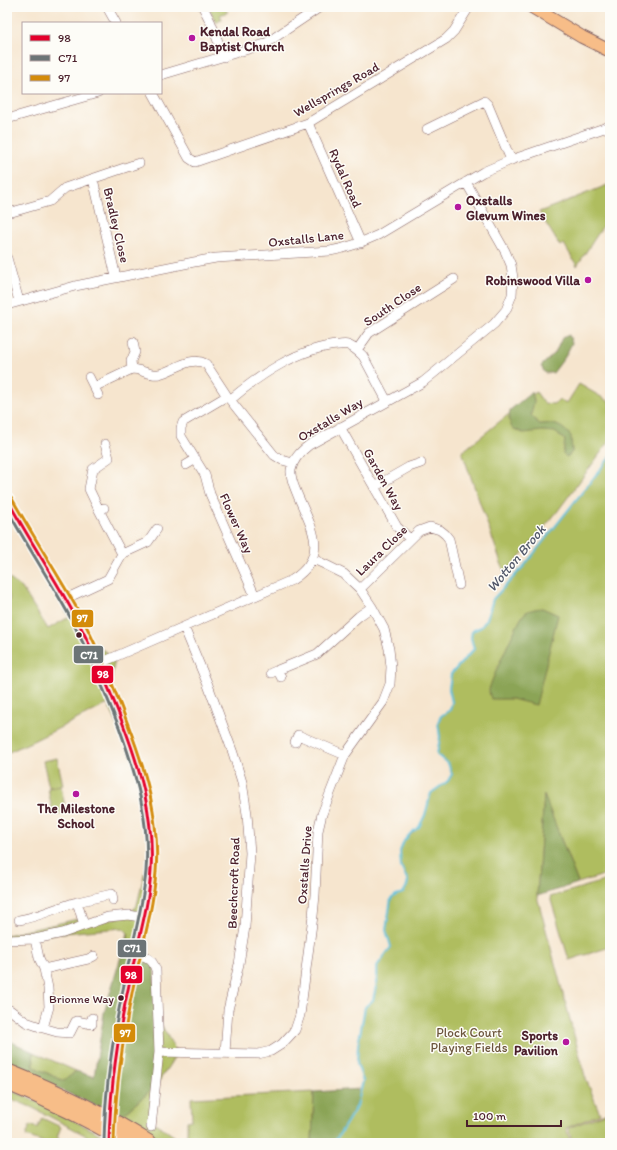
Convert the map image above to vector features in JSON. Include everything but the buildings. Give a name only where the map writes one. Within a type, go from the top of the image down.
[{"type":"highway","points":[[7,1071],[84,1106],[130,1130],[150,1143]]},
{"type":"highway","points":[[7,1083],[57,1105],[128,1143]]},
{"type":"main road","points":[[532,7],[582,37],[610,51]]},
{"type":"street","points":[[107,7],[115,22]]},
{"type":"street","points":[[203,7],[224,57]]},
{"type":"street","points":[[162,75],[265,44],[320,7]]},
{"type":"street","name":"Wellsprings Road","points":[[154,94],[189,158],[195,162],[308,123],[446,39],[454,31],[470,7]]},
{"type":"street","points":[[7,119],[94,94]]},
{"type":"street","points":[[431,124],[483,97],[488,105],[511,160]]},
{"type":"street","name":"Rydal Road","points":[[308,123],[361,243]]},
{"type":"street","name":"Oxstalls Lane","points":[[7,305],[75,286],[216,258],[330,251],[346,248],[378,235],[483,172],[511,160],[610,126]]},
{"type":"street","name":"Bradley Close","points":[[7,211],[12,212],[50,201],[65,188],[136,167]]},
{"type":"street","name":"Bradley Close","points":[[93,179],[116,277]]},
{"type":"street","name":"Oxstalls Way","points":[[293,463],[300,452],[309,445],[423,382],[494,324],[506,310],[512,295],[513,278],[511,265],[505,251],[466,182]]},
{"type":"street","points":[[7,258],[19,301]]},
{"type":"street","name":"South Close","points":[[356,350],[369,333],[447,287],[454,279]]},
{"type":"street","points":[[132,369],[131,361],[135,352],[134,341]]},
{"type":"street","name":"Flower Way","points":[[255,596],[210,494],[205,475],[181,436],[181,428],[184,422],[228,398],[267,372],[300,355],[329,346],[347,345],[356,350]]},
{"type":"street","points":[[356,350],[363,356],[388,401]]},
{"type":"street","points":[[89,377],[96,391],[132,369],[138,369],[152,375],[159,374],[191,362],[199,361],[206,364],[228,398],[274,455],[282,460],[293,463],[291,470],[293,484],[314,532],[315,543],[313,559],[305,571],[292,580],[98,664]]},
{"type":"street","name":"Garden Way","points":[[340,427],[397,527],[410,539]]},
{"type":"street","points":[[105,444],[111,461],[91,468],[89,489],[102,509],[122,554]]},
{"type":"street","points":[[186,466],[196,459]]},
{"type":"street","points":[[374,487],[409,467],[420,463]]},
{"type":"street","points":[[7,499],[64,600],[74,614],[98,664],[132,746],[149,809],[153,836],[149,894],[120,1023],[111,1097],[110,1143]]},
{"type":"street","name":"Laura Close","points":[[360,589],[419,531],[430,527],[440,530],[446,534],[449,539],[461,580]]},
{"type":"street","points":[[64,600],[108,579],[122,554],[148,542],[157,529]]},
{"type":"street","name":"Oxstalls Drive","points":[[159,1052],[258,1054],[271,1051],[282,1044],[295,1030],[300,1015],[316,895],[318,831],[322,814],[345,755],[383,702],[390,684],[391,667],[389,649],[384,629],[360,589],[344,574],[313,559]]},
{"type":"street","points":[[277,674],[317,654],[359,616],[372,607]]},
{"type":"street","name":"Beechcroft Road","points":[[184,627],[208,685],[242,782],[250,853],[245,927],[239,964],[228,1010],[225,1053]]},
{"type":"street","points":[[295,742],[298,735],[345,755]]},
{"type":"street","points":[[19,920],[38,916],[61,906],[112,894]]},
{"type":"street","points":[[77,902],[84,925]]},
{"type":"street","points":[[7,940],[35,939],[63,933],[108,917],[129,915],[144,918]]},
{"type":"street","points":[[35,939],[38,958],[44,969],[48,988],[49,1007],[43,1028]]},
{"type":"street","points":[[135,954],[148,958],[154,962],[156,970],[159,1052],[152,1127]]},
{"type":"street","points":[[44,969],[91,961]]},
{"type":"street","points":[[9,1008],[26,1022],[70,1038],[76,1021],[92,1024]]},
{"type":"street","points":[[7,1140],[14,1143]]},
{"type":"green space","points":[[209,7],[223,7],[228,12],[220,15],[222,19],[216,23]]},
{"type":"green space","points":[[610,184],[610,215],[577,266],[564,244],[560,246],[539,212]]},
{"type":"green space","points":[[569,335],[572,343],[565,357],[553,373],[545,373],[541,366],[555,353],[562,338]]},
{"type":"green space","points":[[579,384],[610,402],[610,439],[557,512],[505,574],[462,452],[536,392],[544,403],[553,404],[560,400],[567,403]]},
{"type":"green space","points":[[532,392],[534,401],[531,415],[539,424],[557,425],[571,436],[572,452],[567,457],[563,454],[565,440],[555,432],[542,431],[523,433],[512,428],[509,420],[510,410]]},
{"type":"green space","name":"Plock Court Playing Fields","points":[[610,457],[610,873],[578,883],[544,796],[537,896],[585,1076],[600,1114],[566,1128],[571,1143],[334,1143],[357,1106],[363,1081],[357,1064],[358,1045],[365,1007],[373,1000],[377,982],[377,966],[391,947],[386,930],[391,899],[396,895],[403,893],[408,881],[401,867],[400,851],[404,841],[419,827],[425,815],[431,793],[448,781],[452,774],[448,763],[437,755],[440,737],[438,722],[441,716],[450,710],[452,702],[449,689],[451,674],[474,649],[471,638],[472,631],[481,627],[487,619],[493,599],[524,566]]},
{"type":"green space","points":[[7,577],[22,588],[48,629],[69,617],[66,612],[65,599],[87,641],[115,657],[110,692],[142,779],[108,704],[7,753],[7,601],[10,599],[7,592]]},
{"type":"green space","points":[[542,608],[558,615],[536,705],[512,699],[491,699],[489,690],[505,651],[521,618],[528,611]]},
{"type":"green space","points":[[57,758],[63,785],[49,787],[43,761]]},
{"type":"green space","points":[[61,786],[66,812],[53,815],[48,788]]},
{"type":"green space","points":[[544,795],[578,883],[537,896]]},
{"type":"green space","points":[[153,836],[135,954],[128,952],[128,933],[123,928],[63,933],[7,940],[7,935],[82,918],[84,925],[129,915],[137,905]]},
{"type":"green space","points":[[610,879],[610,947],[569,960],[550,897]]},
{"type":"green space","points":[[128,933],[128,952],[148,958],[154,963],[156,1086],[120,1117],[7,1065],[7,1044],[10,1041],[33,1052],[34,1067],[64,1081],[76,1071],[94,1077],[104,1013]]},
{"type":"green space","points":[[158,1019],[177,1053],[156,1086]]},
{"type":"green space","points":[[33,1052],[76,1071],[64,1081],[34,1067]]},
{"type":"green space","points":[[156,1086],[152,1121],[184,1143],[163,1143],[120,1117]]},
{"type":"green space","points":[[7,1089],[32,1099],[117,1143],[88,1143],[87,1136],[33,1108],[7,1097]]},
{"type":"green space","points":[[361,1089],[357,1106],[334,1143],[312,1143],[314,1092]]},
{"type":"green space","points":[[314,1092],[312,1143],[187,1143],[187,1121],[192,1120],[191,1098]]},
{"type":"green space","points":[[610,1112],[610,1143],[573,1143],[568,1128]]},
{"type":"green space","points":[[42,1118],[61,1127],[57,1137],[60,1139],[58,1143],[46,1143],[26,1136],[30,1125],[37,1128]]},
{"type":"waterway","name":"Wotton Brook","points":[[334,1143],[357,1106],[363,1081],[357,1064],[358,1045],[365,1007],[373,1000],[377,982],[377,966],[391,947],[386,930],[391,899],[396,895],[403,893],[408,881],[401,867],[400,851],[404,841],[419,827],[425,815],[431,793],[448,781],[452,774],[448,763],[437,755],[440,737],[438,722],[441,716],[450,710],[452,702],[449,689],[451,674],[474,649],[471,638],[472,631],[481,627],[487,619],[493,599],[524,566],[610,457]]},
{"type":"transit line","name":"97","points":[[11,497],[79,612],[99,652],[134,740],[146,777],[154,814],[157,852],[155,886],[126,1023],[118,1083],[114,1143]]},
{"type":"transit line","name":"98","points":[[7,499],[66,599],[94,654],[123,724],[135,759],[141,777],[148,813],[151,851],[150,884],[118,1041],[111,1102],[109,1143]]},
{"type":"transit line","name":"C71","points":[[7,509],[62,603],[90,657],[119,727],[131,762],[144,816],[147,852],[145,885],[113,1041],[106,1102],[104,1143]]},
{"type":"place","name":"Kendal Road Baptist Church","points":[[192,38]]},
{"type":"place","name":"Oxstalls Glevum Wines","points":[[458,207]]},
{"type":"place","name":"Robinswood Villa","points":[[588,280]]},
{"type":"place","name":"The Milestone School","points":[[76,794]]},
{"type":"place","name":"Brionne Way","points":[[121,998]]},
{"type":"place","name":"Sports Pavilion","points":[[566,1042]]}]
